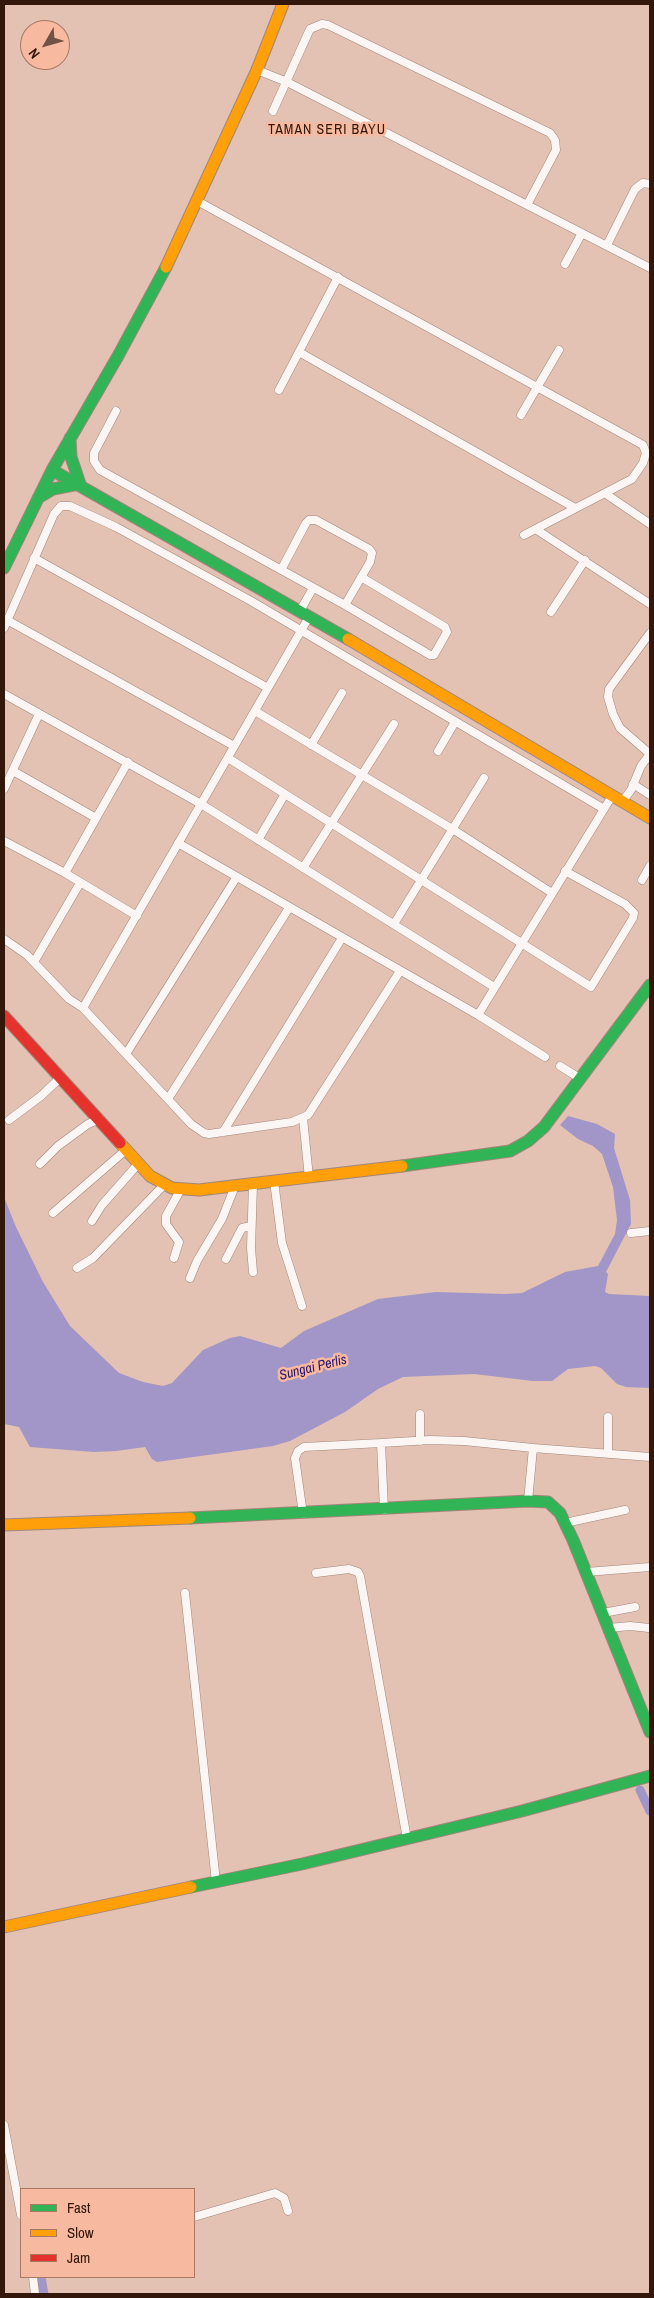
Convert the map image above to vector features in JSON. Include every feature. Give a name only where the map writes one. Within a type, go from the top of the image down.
[{"type":"street","points":[[4,568],[36,500],[118,356],[198,202],[257,70],[283,4]]},
{"type":"street","points":[[273,111],[307,35],[315,25],[322,24],[550,132],[555,140],[556,150],[527,205]]},
{"type":"street","points":[[257,70],[287,82],[650,268]]},
{"type":"street","points":[[607,245],[635,189],[643,183],[650,184]]},
{"type":"street","points":[[198,202],[628,434],[646,448],[643,463],[638,473],[624,485],[524,535]]},
{"type":"street","points":[[565,264],[582,233]]},
{"type":"street","points":[[278,390],[338,278]]},
{"type":"street","points":[[521,416],[559,350]]},
{"type":"street","points":[[299,352],[575,508]]},
{"type":"street","points":[[116,411],[94,453],[94,462],[100,470],[345,605],[430,655],[434,655],[447,632],[445,626],[361,578]]},
{"type":"street","points":[[70,438],[70,457],[80,484]]},
{"type":"street","points":[[52,470],[126,510],[305,614],[650,818]]},
{"type":"street","points":[[36,500],[53,489],[64,485],[80,484]]},
{"type":"street","points":[[606,494],[650,524]]},
{"type":"street","points":[[4,628],[54,514],[61,506],[70,506],[116,527],[301,630],[604,810]]},
{"type":"street","points":[[116,527],[126,510]]},
{"type":"street","points":[[281,570],[306,523],[312,519],[369,550],[372,557],[345,605]]},
{"type":"street","points":[[537,530],[650,604]]},
{"type":"street","points":[[34,558],[268,688]]},
{"type":"street","points":[[551,612],[585,560]]},
{"type":"street","points":[[83,1008],[301,630],[313,588]]},
{"type":"street","points":[[7,620],[234,746]]},
{"type":"street","points":[[478,1015],[604,810],[620,799],[632,787],[648,753],[620,728],[609,705],[608,697],[609,689],[650,633]]},
{"type":"street","points":[[311,745],[342,693]]},
{"type":"street","points":[[4,694],[201,804],[494,987]]},
{"type":"street","points":[[433,709],[441,695]]},
{"type":"street","points":[[255,711],[454,830],[552,892]]},
{"type":"street","points":[[4,789],[38,714]]},
{"type":"street","points":[[438,751],[455,722]]},
{"type":"street","points":[[303,868],[394,724]]},
{"type":"street","points":[[228,758],[520,944],[591,987],[633,918],[634,912],[624,904],[565,871]]},
{"type":"street","points":[[65,873],[128,762]]},
{"type":"street","points":[[13,771],[96,818]]},
{"type":"street","points":[[394,924],[454,830],[484,778]]},
{"type":"street","points":[[632,787],[650,795]]},
{"type":"street","points":[[258,840],[284,794]]},
{"type":"street","points":[[4,841],[65,873],[137,916]]},
{"type":"street","points":[[178,843],[236,878],[478,1015],[545,1057]]},
{"type":"street","points":[[642,880],[650,866]]},
{"type":"street","points":[[126,1054],[236,878]]},
{"type":"street","points":[[34,962],[80,883]]},
{"type":"street","points":[[168,1100],[289,908]]},
{"type":"street","points":[[223,1132],[342,938]]},
{"type":"street","points":[[4,939],[20,949],[69,999],[83,1008],[197,1129],[210,1134],[292,1122],[304,1118],[312,1110],[400,971]]},
{"type":"street","points":[[4,1016],[156,1181],[181,1189],[199,1190],[309,1178],[510,1151],[528,1141],[544,1127],[611,1035],[650,986]]},
{"type":"street","points":[[560,1066],[580,1079]]},
{"type":"street","points":[[9,1120],[41,1096],[61,1077]]},
{"type":"street","points":[[304,1118],[309,1178]]},
{"type":"street","points":[[40,1164],[58,1146],[74,1134],[100,1119]]},
{"type":"street","points":[[53,1214],[127,1149]]},
{"type":"street","points":[[92,1221],[102,1206],[139,1163]]},
{"type":"street","points":[[274,1182],[282,1243],[302,1306]]},
{"type":"street","points":[[253,1184],[251,1226],[253,1272]]},
{"type":"street","points":[[77,1268],[93,1258],[164,1185]]},
{"type":"street","points":[[190,1278],[197,1261],[222,1219],[235,1186]]},
{"type":"street","points":[[174,1258],[179,1242],[166,1224],[166,1216],[181,1189]]},
{"type":"street","points":[[226,1259],[242,1228],[251,1226]]},
{"type":"street","points":[[631,1233],[650,1231]]},
{"type":"street","points":[[420,1414],[420,1441]]},
{"type":"street","points":[[608,1416],[608,1452]]},
{"type":"street","points":[[303,1514],[295,1458],[298,1451],[304,1447],[420,1441],[464,1441],[650,1457]]},
{"type":"street","points":[[380,1443],[384,1510]]},
{"type":"street","points":[[528,1501],[533,1448]]},
{"type":"street","points":[[4,1525],[303,1514],[528,1501],[548,1502],[553,1505],[565,1523],[650,1732]]},
{"type":"street","points":[[565,1523],[625,1510]]},
{"type":"street","points":[[586,1572],[650,1567]]},
{"type":"street","points":[[316,1574],[349,1569],[358,1572],[360,1576],[407,1839]]},
{"type":"street","points":[[185,1593],[216,1882]]},
{"type":"street","points":[[603,1613],[635,1607]]},
{"type":"street","points":[[609,1628],[630,1626],[649,1628]]},
{"type":"street","points":[[4,1926],[216,1882],[407,1839],[649,1776]]},
{"type":"street","points":[[4,2125],[20,2209]]},
{"type":"street","points":[[195,2217],[275,2192],[284,2198],[288,2211]]},
{"type":"street","points":[[33,2278],[35,2294]]},
{"type":"water","name":"Sungai Perlis","points":[[568,1116],[597,1124],[615,1134],[614,1148],[630,1200],[631,1224],[606,1272],[608,1274],[605,1292],[609,1294],[650,1296],[650,1388],[626,1387],[617,1384],[601,1368],[595,1366],[568,1369],[552,1381],[533,1381],[474,1374],[403,1377],[378,1389],[345,1412],[290,1441],[273,1446],[157,1462],[152,1459],[145,1447],[94,1452],[30,1447],[19,1427],[4,1424],[4,1197],[16,1227],[43,1282],[70,1326],[119,1373],[143,1382],[163,1386],[172,1383],[203,1350],[230,1338],[240,1336],[281,1348],[304,1331],[378,1299],[436,1292],[522,1293],[565,1272],[598,1266],[615,1234],[617,1220],[613,1187],[602,1154],[560,1125]]},
{"type":"waterway","points":[[640,1790],[650,1811]]},
{"type":"waterway","points":[[41,2278],[44,2294]]},
{"type":"traffic: fast","points":[[4,568],[52,470],[118,356],[166,267]]},
{"type":"traffic: fast","points":[[70,438],[71,457],[80,484]]},
{"type":"traffic: fast","points":[[52,470],[348,639]]},
{"type":"traffic: fast","points":[[38,498],[53,489],[79,484]]},
{"type":"traffic: fast","points":[[402,1166],[510,1151],[528,1141],[544,1127],[650,985]]},
{"type":"traffic: fast","points":[[190,1518],[528,1501],[548,1502],[560,1513],[573,1540],[650,1732]]},
{"type":"traffic: fast","points":[[191,1887],[302,1864],[522,1811],[650,1776]]},
{"type":"traffic: slow","points":[[166,267],[257,70],[283,4]]},
{"type":"traffic: slow","points":[[348,639],[650,818]]},
{"type":"traffic: slow","points":[[120,1143],[150,1176],[172,1188],[199,1190],[402,1166]]},
{"type":"traffic: slow","points":[[4,1525],[190,1518]]},
{"type":"traffic: slow","points":[[4,1927],[191,1887]]},
{"type":"traffic: jam","points":[[4,1016],[120,1143]]},
{"type":"district","name":"TAMAN SERI BAYU","points":[[327,130]]}]
